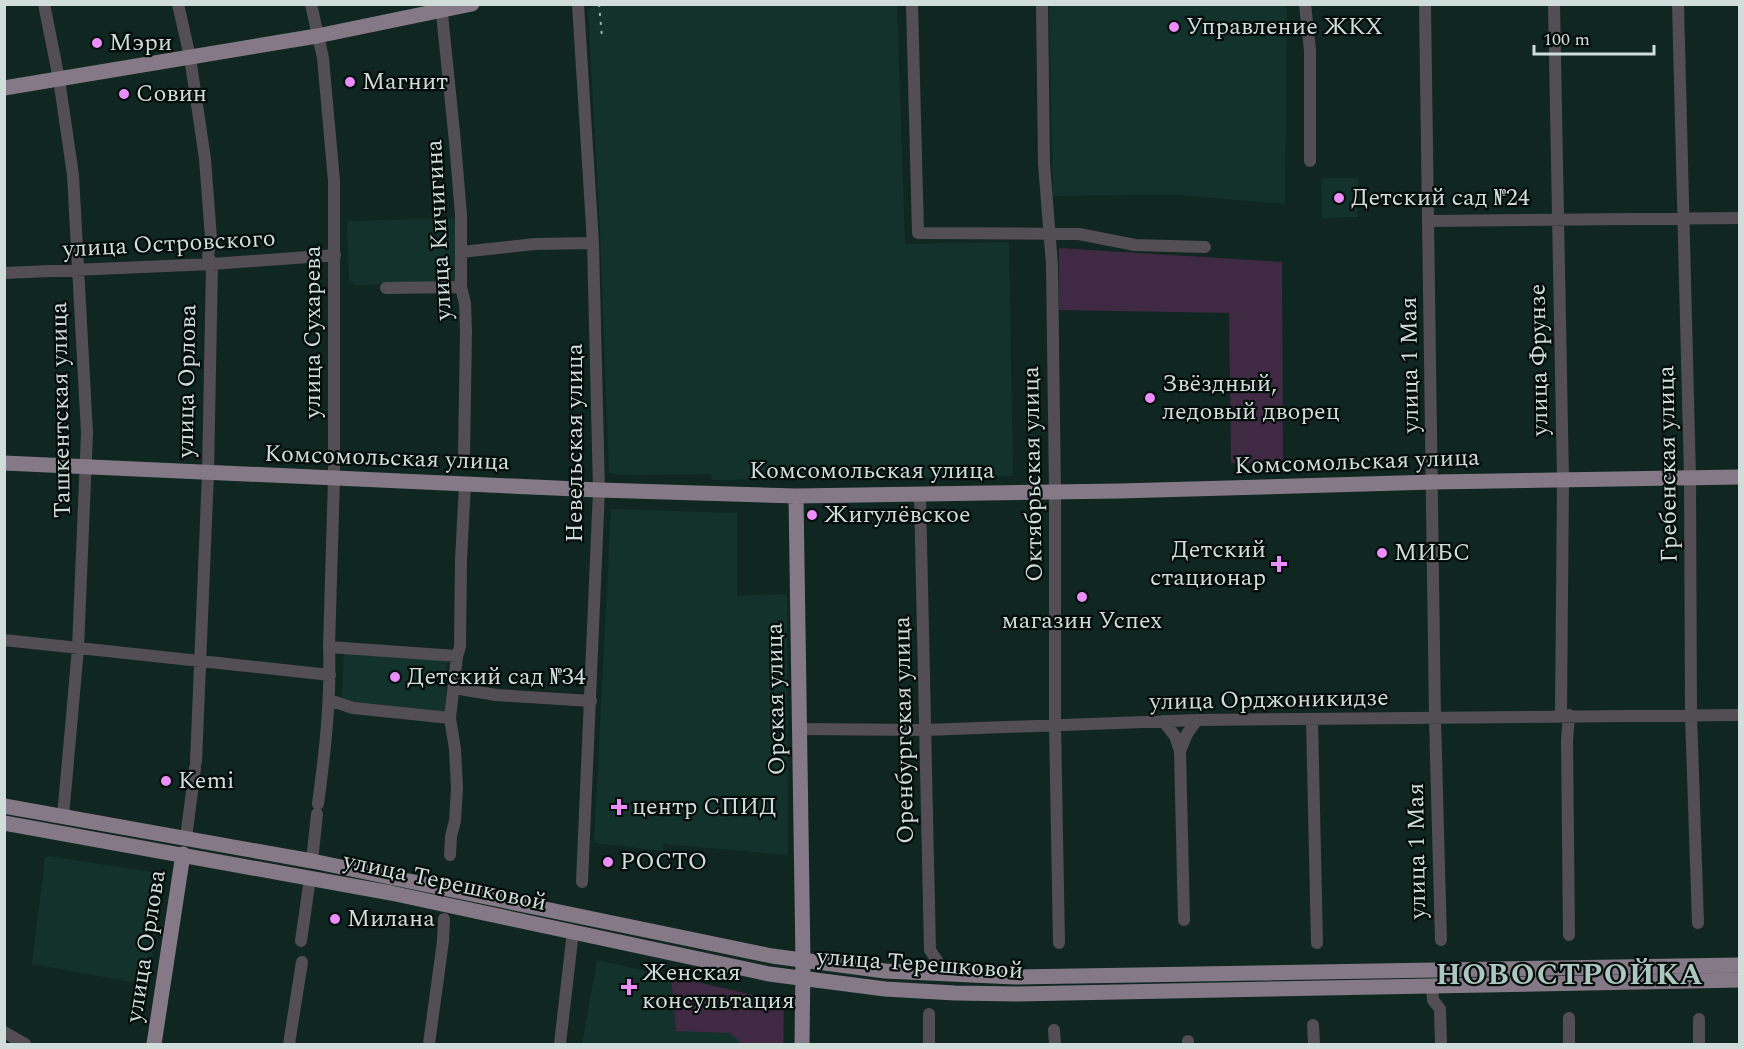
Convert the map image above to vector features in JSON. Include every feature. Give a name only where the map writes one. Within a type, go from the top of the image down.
[{"type":"main road","points":[[4,88],[317,36],[441,7],[472,4]]},
{"type":"main road","name":"Комсомольская улица","points":[[4,463],[599,490],[796,496],[1740,477]]},
{"type":"main road","name":"Орская улица","points":[[796,496],[803,961],[802,1044]]},
{"type":"main road","name":"улица Терешковой","points":[[4,806],[312,861],[803,961],[885,971],[1015,976],[1740,965]]},
{"type":"main road","name":"улица Терешковой","points":[[4,823],[310,878],[573,931],[769,974],[885,989],[1016,994],[1740,980]]},
{"type":"main road","name":"улица Орлова","points":[[154,1044],[183,854]]},
{"type":"street","name":"Ташкентская улица","points":[[44,4],[59,79],[73,175],[86,396],[86,467],[78,648],[63,817]]},
{"type":"street","name":"улица Орлова","points":[[178,4],[190,57],[205,159],[211,238],[208,256],[212,264],[201,661],[196,765],[186,838]]},
{"type":"street","name":"улица Сухарева","points":[[311,4],[323,58],[332,142],[335,255],[330,675],[325,753],[312,861]]},
{"type":"street","name":"Невельская улица","points":[[578,4],[593,243],[599,490],[582,882]]},
{"type":"street","points":[[912,4],[918,233],[1079,234],[1135,245],[1205,247]]},
{"type":"street","name":"Октябрьская улица","points":[[1042,4],[1044,164],[1050,235],[1055,492],[1055,724],[1059,943]]},
{"type":"street","points":[[1305,4],[1310,50],[1310,161]]},
{"type":"street","name":"улица 1 Мая","points":[[1425,4],[1435,719],[1441,940]]},
{"type":"street","name":"улица Фрунзе","points":[[1554,4],[1569,935]]},
{"type":"street","name":"Гребенская улица","points":[[1678,4],[1690,477],[1691,715],[1698,923]]},
{"type":"street","name":"улица Кичигина","points":[[441,7],[455,142],[461,287],[465,303],[464,454]]},
{"type":"street","points":[[1429,221],[1740,218]]},
{"type":"street","points":[[461,252],[535,244],[593,243]]},
{"type":"street","name":"улица Островского","points":[[4,273],[212,264],[335,255]]},
{"type":"street","points":[[386,288],[461,287]]},
{"type":"street","points":[[450,855],[457,788],[450,718],[461,637],[461,560],[465,484]]},
{"type":"street","name":"Оренбургская улица","points":[[920,495],[930,950],[938,962]]},
{"type":"street","points":[[4,640],[330,675]]},
{"type":"street","points":[[329,647],[457,656]]},
{"type":"street","points":[[454,688],[496,695],[591,701]]},
{"type":"street","points":[[329,700],[353,708],[450,718]]},
{"type":"street","name":"улица Орджоникидзе","points":[[799,729],[925,730],[1197,720],[1740,715]]},
{"type":"street","points":[[1179,751],[1197,720]]},
{"type":"street","points":[[1312,720],[1317,943]]},
{"type":"street","points":[[1163,721],[1175,736],[1179,751],[1184,920]]},
{"type":"street","points":[[301,940],[310,878]]},
{"type":"street","points":[[429,1044],[444,919]]},
{"type":"street","points":[[560,1044],[573,931]]},
{"type":"street","points":[[289,1044],[302,962]]},
{"type":"street","points":[[1432,986],[1433,1000],[1440,1009],[1441,1044]]},
{"type":"street","points":[[929,1014],[929,1044]]},
{"type":"street","points":[[1569,1018],[1569,1044]]},
{"type":"street","points":[[1699,1019],[1700,1044]]},
{"type":"street","points":[[1313,1025],[1314,1044]]},
{"type":"street","points":[[1054,1030],[1055,1044]]},
{"type":"street","points":[[4,1032],[25,1044]]},
{"type":"shaded area","points":[[595,5],[897,5],[905,244],[1009,242],[1013,476],[712,480],[711,474],[623,475],[609,473],[600,232],[588,10]]},
{"type":"shaded area","points":[[1049,5],[1287,5],[1285,204],[1178,195],[1053,196]]},
{"type":"shaded area","name":"Детский сад №24","points":[[1321,178],[1358,178],[1358,217],[1322,218]]},
{"type":"shaded area","points":[[455,218],[457,282],[354,285],[349,281],[347,221]]},
{"type":"shaded area","points":[[1059,248],[1282,262],[1283,464],[1231,463],[1229,313],[1059,310]]},
{"type":"shaded area","points":[[611,509],[737,513],[737,596],[787,594],[788,855],[664,844],[663,851],[594,843]]},
{"type":"shaded area","name":"Детский сад №34","points":[[344,652],[447,661],[445,713],[342,702]]},
{"type":"shaded area","points":[[48,856],[165,874],[148,985],[32,964],[45,858]]},
{"type":"shaded area","points":[[597,960],[784,1002],[784,1044],[582,1044]]},
{"type":"shaded area","points":[[671,976],[784,1002],[783,1044],[742,1044],[730,1033],[676,1031]]},
{"type":"railway","points":[[599,4],[602,37]]},
{"type":"place","name":"Управление ЖКХ","points":[[1174,27]]},
{"type":"place","name":"Мэри","points":[[97,43]]},
{"type":"place","name":"Магнит","points":[[350,82]]},
{"type":"place","name":"Совин","points":[[124,94]]},
{"type":"place","name":"Детский сад №24","points":[[1339,198]]},
{"type":"place","name":"Звёздный, ледовый дворец","points":[[1150,398]]},
{"type":"place","name":"Жигулёвское","points":[[812,515]]},
{"type":"place","name":"МИБС","points":[[1382,553]]},
{"type":"place","name":"Детский стационар","points":[[1279,564]]},
{"type":"place","name":"магазин Успех","points":[[1082,597]]},
{"type":"place","name":"Детский сад №34","points":[[395,677]]},
{"type":"place","name":"Kemi","points":[[166,781]]},
{"type":"place","name":"центр СПИД","points":[[619,807]]},
{"type":"place","name":"РОСТО","points":[[608,862]]},
{"type":"place","name":"Милана","points":[[335,919]]},
{"type":"place","name":"Женская консультация","points":[[629,987]]},
{"type":"district","name":"НОВОСТРОЙКА","points":[[1570,975]]}]
